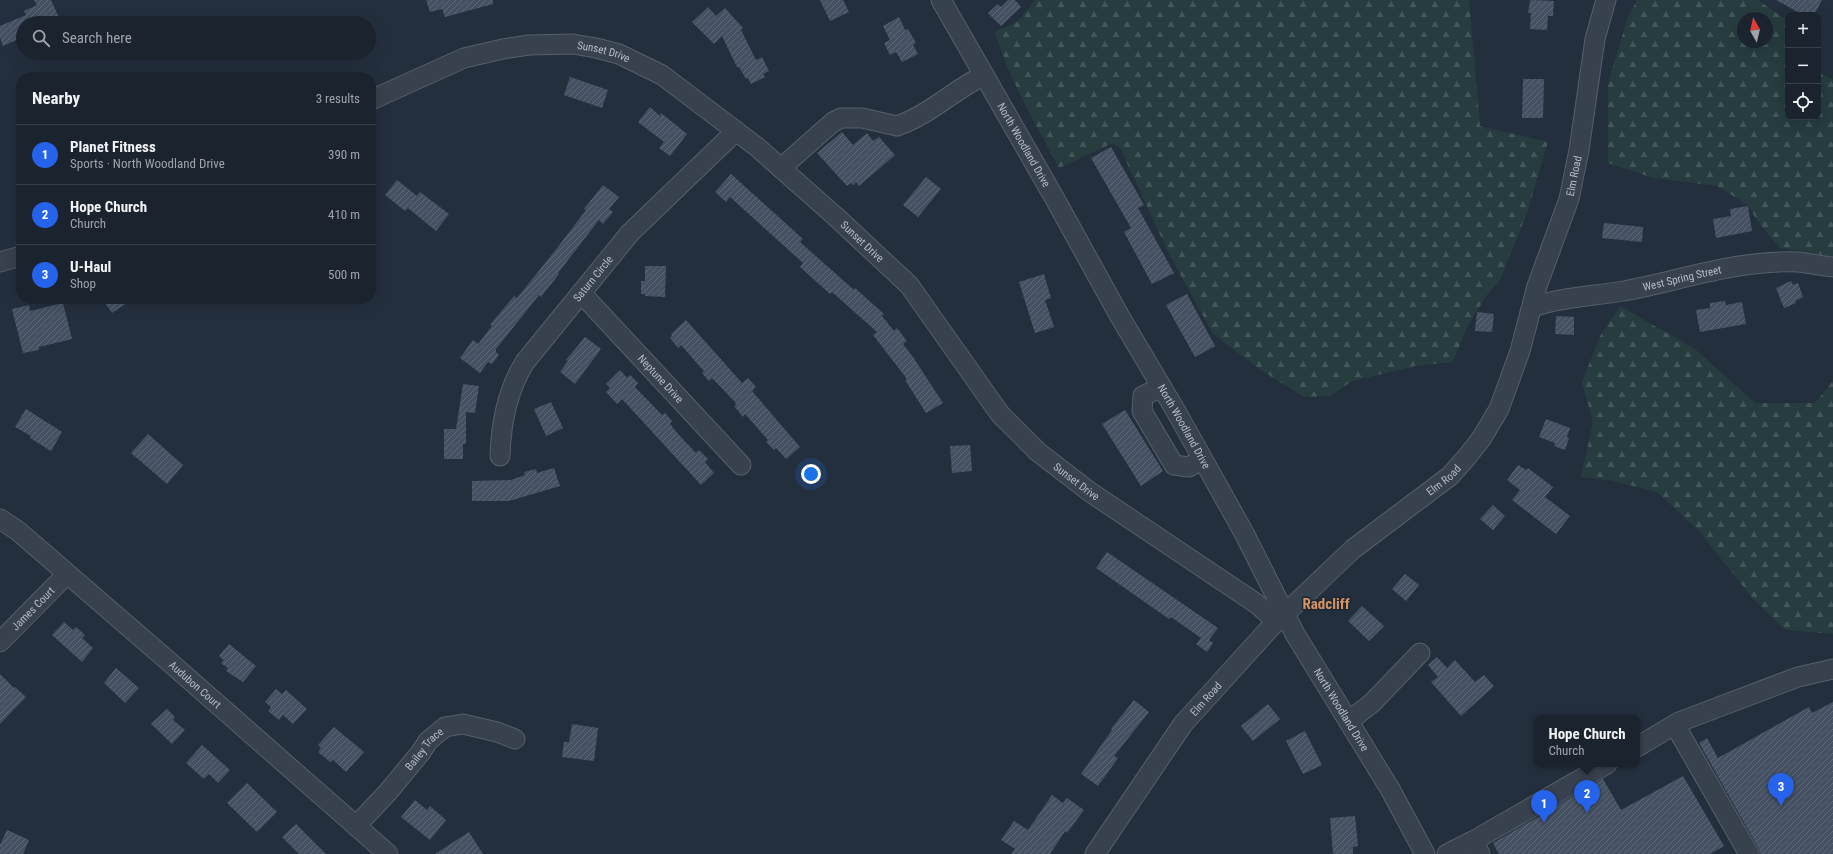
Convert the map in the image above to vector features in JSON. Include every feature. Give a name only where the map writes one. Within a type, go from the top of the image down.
[{"type":"street","name":"Elm Road","points":[[1095,854],[1183,724],[1281,617],[1353,549],[1450,476],[1482,438],[1499,410],[1520,351],[1537,286],[1569,199],[1579,150],[1594,38],[1606,0]]},
{"type":"street","name":"North Woodland Drive","points":[[944,1],[984,75],[1177,413],[1244,534],[1281,617],[1295,634],[1349,721],[1390,789],[1425,854]]},
{"type":"street","name":"Sunset Drive","points":[[376,98],[464,58],[529,45],[573,44],[619,54],[662,74],[683,89],[781,168],[909,285],[1000,414],[1038,452],[1090,492],[1257,604],[1281,617]]},
{"type":"street","points":[[781,168],[833,122],[842,118],[862,118],[897,126],[946,99],[965,84],[984,75]]},
{"type":"street","name":"Saturn Circle","points":[[500,456],[501,440],[507,407],[513,384],[518,373],[534,351],[630,233],[736,131]]},
{"type":"street","points":[[0,262],[16,257]]},
{"type":"street","name":"West Spring Street","points":[[1532,307],[1552,300],[1623,291],[1749,264],[1798,262],[1833,267]]},
{"type":"street","name":"Neptune Drive","points":[[581,293],[741,465]]},
{"type":"street","points":[[1161,387],[1143,396],[1142,411],[1174,465],[1189,467],[1202,459]]},
{"type":"street","points":[[1152,427],[1177,413]]},
{"type":"street","name":"Audubon Court","points":[[0,519],[18,531],[388,854]]},
{"type":"street","name":"James Court","points":[[0,642],[67,574]]},
{"type":"street","points":[[1349,721],[1372,703],[1420,653]]},
{"type":"street","points":[[1640,745],[1675,725],[1798,677],[1833,668]]},
{"type":"street","name":"Bailey Trace","points":[[356,826],[388,792],[421,752],[428,741],[445,727],[454,724],[472,725],[516,739]]},
{"type":"street","points":[[1675,725],[1749,854]]},
{"type":"street","points":[[1447,854],[1476,848],[1602,767]]},
{"type":"green space","points":[[1035,0],[1469,0],[1480,126],[1548,142],[1527,213],[1500,280],[1486,296],[1467,327],[1453,362],[1415,366],[1352,381],[1330,396],[1304,397],[1261,370],[1213,334],[1169,254],[1120,148],[1113,143],[1059,168],[1032,118],[1015,85],[995,32],[1018,21]]},
{"type":"green space","points":[[1637,0],[1758,0],[1785,19],[1785,120],[1821,120],[1821,73],[1833,80],[1833,257],[1780,248],[1758,222],[1748,205],[1717,186],[1653,178],[1608,163],[1608,83],[1628,17]]},
{"type":"green space","points":[[1620,306],[1695,349],[1755,403],[1815,403],[1833,381],[1833,634],[1786,630],[1754,600],[1699,531],[1657,492],[1613,481],[1581,477],[1593,422],[1582,382],[1601,334]]},
{"type":"building","points":[[34,0],[51,0],[58,16],[24,16],[26,15],[24,11],[37,5]]},
{"type":"building","points":[[426,0],[493,0],[493,4],[445,17],[442,9],[430,12]]},
{"type":"building","points":[[820,0],[843,0],[849,12],[830,21]]},
{"type":"building","points":[[1008,0],[1015,0],[1021,7],[1001,26],[988,13],[998,4],[1001,7]]},
{"type":"building","points":[[1530,0],[1554,1],[1553,16],[1548,16],[1547,30],[1530,29],[1531,13],[1528,13]]},
{"type":"building","points":[[1776,0],[1822,0],[1816,12],[1798,12]]},
{"type":"building","points":[[708,7],[716,16],[725,8],[743,28],[741,30],[756,60],[762,57],[769,71],[763,74],[765,77],[751,84],[748,78],[746,79],[739,67],[737,67],[722,36],[714,44],[692,22]]},
{"type":"building","points":[[899,17],[905,30],[908,29],[916,43],[913,45],[918,54],[902,62],[896,52],[890,55],[884,43],[890,40],[883,26]]},
{"type":"building","points":[[16,19],[16,40],[3,46],[0,38],[0,26]]},
{"type":"building","points":[[570,77],[608,90],[602,108],[564,95]]},
{"type":"building","points":[[1523,79],[1544,79],[1543,118],[1522,118]]},
{"type":"building","points":[[650,107],[660,116],[661,113],[687,134],[670,156],[659,148],[664,142],[638,122]]},
{"type":"building","points":[[842,132],[853,145],[867,133],[873,141],[879,137],[895,155],[859,186],[856,182],[853,185],[851,183],[847,186],[817,153]]},
{"type":"building","points":[[1111,147],[1144,205],[1138,208],[1174,273],[1152,284],[1124,232],[1131,228],[1091,158]]},
{"type":"building","points":[[731,174],[803,239],[800,242],[854,290],[855,288],[884,314],[882,316],[894,331],[897,328],[907,341],[903,344],[943,403],[926,413],[905,380],[907,379],[873,335],[877,332],[832,292],[830,294],[800,267],[803,263],[730,197],[726,202],[715,192]]},
{"type":"building","points":[[926,177],[941,189],[918,217],[903,205]]},
{"type":"building","points":[[397,180],[417,196],[420,192],[449,214],[436,231],[408,208],[405,211],[385,195]]},
{"type":"building","points":[[603,185],[619,197],[609,209],[613,212],[603,224],[599,220],[541,297],[539,295],[496,349],[496,352],[499,355],[492,364],[488,362],[480,373],[460,358],[473,340],[478,344],[492,326],[490,325],[514,296],[517,298],[586,210],[584,209]]},
{"type":"building","points":[[1748,206],[1752,231],[1716,238],[1713,219],[1731,216],[1730,209]]},
{"type":"building","points":[[1604,223],[1643,227],[1642,242],[1602,238]]},
{"type":"building","points":[[645,266],[666,266],[665,297],[645,296],[645,294],[641,294],[641,281],[645,281]]},
{"type":"building","points":[[1044,274],[1051,298],[1045,300],[1054,327],[1035,333],[1019,282]]},
{"type":"building","points":[[1791,281],[1793,285],[1798,283],[1803,297],[1795,301],[1796,303],[1784,308],[1776,288]]},
{"type":"building","points":[[1187,294],[1215,346],[1195,357],[1166,305]]},
{"type":"building","points":[[1725,301],[1726,305],[1742,302],[1746,324],[1700,332],[1696,310],[1710,308],[1710,303]]},
{"type":"building","points":[[63,304],[72,339],[39,347],[39,350],[23,353],[12,309],[29,305],[30,311]]},
{"type":"building","points":[[106,304],[126,304],[112,313]]},
{"type":"building","points":[[1477,312],[1494,314],[1492,332],[1475,331]]},
{"type":"building","points":[[1556,316],[1574,317],[1574,335],[1555,334]]},
{"type":"building","points":[[686,320],[742,383],[748,378],[756,387],[752,391],[800,447],[786,459],[776,448],[774,450],[766,442],[768,440],[745,414],[743,417],[734,406],[736,405],[735,402],[712,378],[709,381],[702,373],[704,371],[681,345],[678,348],[670,338],[672,336],[671,334]]},
{"type":"building","points":[[585,337],[601,349],[575,384],[560,372],[568,361],[566,360]]},
{"type":"building","points":[[620,370],[627,378],[630,375],[638,383],[635,387],[662,415],[665,413],[672,421],[670,424],[696,453],[699,450],[708,459],[705,462],[714,473],[701,485],[622,399],[617,404],[606,392],[610,388],[606,384]]},
{"type":"building","points":[[463,384],[479,386],[475,413],[466,412],[466,444],[463,444],[463,459],[444,459],[444,429],[456,429]]},
{"type":"building","points":[[551,402],[563,428],[546,436],[534,409]]},
{"type":"building","points":[[26,409],[62,432],[51,451],[30,438],[31,436],[15,427]]},
{"type":"building","points":[[1125,410],[1163,471],[1141,486],[1102,424]]},
{"type":"building","points":[[1546,419],[1570,428],[1567,437],[1569,438],[1565,450],[1554,446],[1555,443],[1539,437]]},
{"type":"building","points":[[148,434],[183,465],[167,484],[131,453]]},
{"type":"building","points":[[970,445],[972,471],[952,473],[950,446]]},
{"type":"building","points":[[1518,465],[1526,470],[1528,468],[1553,487],[1545,497],[1570,516],[1556,534],[1512,500],[1520,490],[1507,480]]},
{"type":"building","points":[[554,468],[560,486],[509,501],[472,501],[472,481],[511,480],[525,475],[524,472],[536,469],[537,473]]},
{"type":"building","points":[[1493,505],[1505,516],[1493,530],[1480,519]]},
{"type":"building","points":[[1107,552],[1218,628],[1209,640],[1213,643],[1207,652],[1196,644],[1201,638],[1171,617],[1169,619],[1096,568]]},
{"type":"building","points":[[1405,574],[1419,585],[1406,601],[1392,589]]},
{"type":"building","points":[[1362,606],[1384,626],[1369,641],[1348,621]]},
{"type":"building","points":[[64,622],[73,630],[76,627],[85,635],[82,638],[93,648],[82,662],[52,635]]},
{"type":"building","points":[[229,644],[256,666],[243,682],[226,671],[228,668],[221,663],[224,660],[219,656]]},
{"type":"building","points":[[1437,657],[1447,668],[1455,660],[1475,682],[1484,675],[1494,686],[1461,716],[1431,682],[1438,677],[1428,665]]},
{"type":"building","points":[[116,668],[139,688],[125,703],[104,683]]},
{"type":"building","points":[[0,674],[14,688],[15,687],[26,697],[0,724]]},
{"type":"building","points":[[276,689],[282,694],[286,690],[307,709],[293,724],[283,715],[279,720],[268,711],[271,707],[265,702]]},
{"type":"building","points":[[1134,700],[1149,712],[1114,756],[1118,758],[1098,786],[1081,774],[1112,730],[1111,729]]},
{"type":"building","points":[[1833,702],[1833,854],[1760,854],[1759,849],[1699,743],[1707,738],[1718,758],[1809,707],[1812,713]]},
{"type":"building","points":[[1268,704],[1280,719],[1253,741],[1241,726]]},
{"type":"building","points":[[167,709],[175,717],[173,720],[185,730],[172,744],[151,724]]},
{"type":"building","points":[[572,724],[598,728],[594,761],[562,757],[564,742],[569,742]]},
{"type":"building","points":[[334,727],[364,752],[346,772],[333,760],[330,762],[318,752],[321,748],[318,745]]},
{"type":"building","points":[[1305,731],[1322,765],[1303,774],[1286,741]]},
{"type":"building","points":[[202,745],[230,770],[218,783],[209,774],[204,779],[186,763]]},
{"type":"building","points":[[1683,776],[1724,846],[1710,854],[1499,854],[1493,843],[1603,779],[1621,810]]},
{"type":"building","points":[[247,783],[277,812],[257,832],[227,803]]},
{"type":"building","points":[[1052,795],[1063,803],[1067,798],[1084,810],[1067,833],[1065,831],[1050,854],[1011,854],[1015,849],[1001,840],[1014,821],[1028,830]]},
{"type":"building","points":[[415,800],[427,810],[430,806],[446,820],[430,840],[401,817]]},
{"type":"building","points":[[1355,816],[1358,846],[1353,847],[1353,854],[1333,854],[1330,818]]},
{"type":"building","points":[[296,824],[326,854],[299,854],[282,837]]},
{"type":"building","points":[[7,830],[29,840],[23,854],[0,854],[0,845]]},
{"type":"building","points":[[469,832],[483,854],[435,854]]},
{"type":"place","name":"U-Haul","points":[[1781,806]]},
{"type":"place","name":"Hope Church","points":[[1587,813]]},
{"type":"place","name":"Planet Fitness","points":[[1544,823]]},
{"type":"district","name":"Radcliff","points":[[1326,604]]}]
